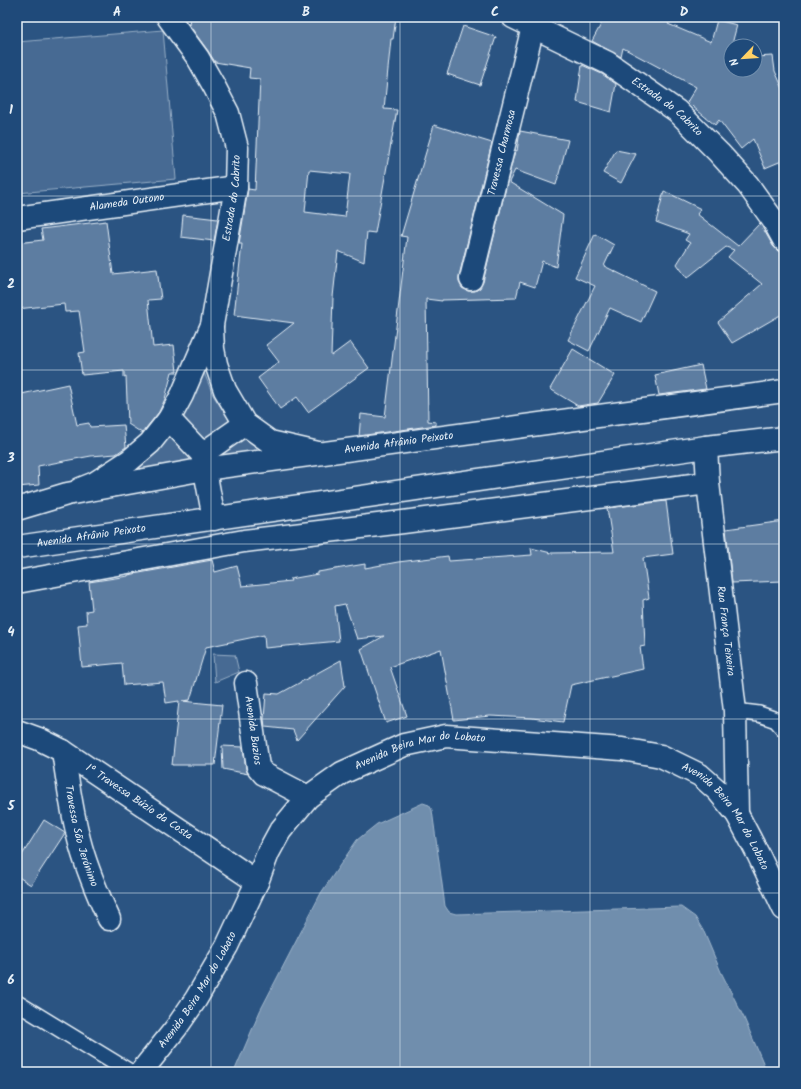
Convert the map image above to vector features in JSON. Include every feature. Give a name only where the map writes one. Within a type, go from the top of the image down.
[{"type":"street","name":"Estrada do Cabrito","points":[[168,17],[180,31],[198,58],[228,113],[236,148],[236,187],[212,325],[213,349],[216,364],[225,390],[245,424],[270,442],[320,453]]},
{"type":"street","name":"Estrada do Cabrito","points":[[513,17],[608,63],[677,111],[719,153],[748,185],[773,220],[784,240]]},
{"type":"street","name":"Travessa Charmosa","points":[[471,279],[534,27]]},
{"type":"street","name":"Alameda Outono","points":[[17,218],[236,187]]},
{"type":"street","name":"Estrada do Cabrito","points":[[67,494],[95,483],[129,461],[150,443],[169,419],[182,395],[212,325]]},
{"type":"street","name":"Avenida Afrânio Peixoto","points":[[17,510],[67,494],[204,462],[320,453],[784,391]]},
{"type":"street","points":[[169,419],[204,462],[214,519]]},
{"type":"street","points":[[204,462],[245,424]]},
{"type":"street","name":"Avenida Afrânio Peixoto","points":[[17,547],[706,447],[784,438]]},
{"type":"street","name":"Rua França Teixeira","points":[[706,447],[708,483],[735,711],[737,814]]},
{"type":"street","points":[[17,582],[244,541],[708,483]]},
{"type":"street","name":"Avenida Buzios","points":[[246,683],[258,767],[264,774],[308,797]]},
{"type":"street","name":"1ª Travessa Búzio da Costa","points":[[17,731],[39,739],[63,751],[257,882]]},
{"type":"street","name":"Avenida Beira Mar do Lobato","points":[[141,1072],[176,1028],[196,999],[227,946],[257,882],[273,841],[280,831],[308,797],[342,773],[404,745],[446,736],[622,749],[662,756],[700,775],[718,791],[737,814],[784,909]]},
{"type":"street","name":"Travessa São Jerónimo","points":[[63,751],[72,809],[81,847],[94,888],[109,919]]},
{"type":"lane","points":[[735,711],[760,714],[776,720],[784,729]]},
{"type":"lane","points":[[17,1003],[130,1072]]},
{"type":"shaded area","points":[[163,30],[176,179],[17,193],[17,42]]},
{"type":"shaded area","points":[[201,365],[213,395],[233,426],[264,451],[128,476]]},
{"type":"shaded area","points":[[213,654],[235,655],[239,672],[215,682]]},
{"type":"shaded area","points":[[423,803],[429,805],[432,810],[445,906],[449,912],[456,914],[681,907],[695,917],[704,932],[721,972],[744,1018],[767,1072],[234,1072],[260,1011],[321,893],[357,840],[377,824]]},
{"type":"building","points":[[190,17],[396,17],[393,39],[391,39],[384,109],[397,110],[375,233],[367,232],[364,262],[338,251],[333,297],[331,356],[350,342],[369,368],[308,412],[297,397],[280,409],[258,378],[279,362],[266,345],[294,323],[234,315],[242,244],[239,244],[248,189],[255,190],[260,79],[249,78],[250,68],[215,62],[189,25]],"holes":[[[309,170],[350,174],[345,217],[305,212]]]},
{"type":"building","points":[[605,17],[672,17],[668,24],[711,42],[717,20],[737,25],[734,38],[723,38],[723,78],[763,78],[763,57],[773,56],[775,71],[784,91],[784,160],[765,168],[753,139],[741,149],[719,120],[715,125],[687,102],[696,87],[623,48],[621,57],[592,41]]},
{"type":"building","points":[[463,26],[496,37],[480,85],[447,74]]},
{"type":"building","points":[[582,65],[602,74],[616,84],[611,112],[577,102]]},
{"type":"building","points":[[434,125],[492,143],[459,276],[459,282],[462,288],[468,291],[475,291],[480,288],[483,282],[515,150],[517,151],[520,131],[568,140],[556,185],[515,170],[509,182],[563,215],[556,267],[542,261],[535,287],[520,282],[516,298],[442,301],[426,299],[428,421],[436,422],[436,425],[359,436],[361,414],[385,417],[407,237],[401,236]]},
{"type":"building","points":[[616,150],[636,154],[621,183],[603,173]]},
{"type":"building","points":[[664,191],[701,209],[697,214],[738,246],[760,223],[773,246],[784,257],[784,313],[732,343],[718,322],[762,284],[728,257],[734,250],[726,247],[687,278],[677,264],[690,243],[685,240],[689,234],[656,222]]},
{"type":"building","points":[[183,215],[218,219],[214,241],[181,237]]},
{"type":"building","points":[[106,221],[113,274],[157,269],[161,299],[148,300],[153,347],[174,345],[177,372],[172,372],[165,399],[159,412],[142,433],[128,424],[126,376],[124,377],[124,371],[82,375],[79,353],[85,352],[79,311],[65,312],[64,304],[17,309],[17,243],[43,240],[41,229]]},
{"type":"building","points":[[595,234],[614,245],[604,266],[655,291],[641,322],[610,308],[589,351],[568,340],[595,286],[575,277]]},
{"type":"building","points":[[573,349],[615,375],[598,403],[578,406],[550,389]]},
{"type":"building","points":[[701,365],[706,389],[659,395],[655,375]]},
{"type":"building","points":[[68,384],[77,425],[89,423],[90,427],[124,425],[126,447],[116,454],[91,456],[38,466],[39,485],[17,487],[17,395]]},
{"type":"building","points":[[666,501],[673,554],[643,558],[649,598],[643,600],[645,646],[640,647],[643,669],[571,685],[563,722],[532,718],[490,716],[454,720],[441,649],[390,667],[407,716],[386,723],[361,649],[384,636],[357,639],[345,604],[335,606],[339,641],[265,648],[264,635],[206,647],[190,700],[182,701],[222,705],[215,765],[172,765],[179,701],[166,703],[163,682],[124,685],[122,663],[82,667],[78,625],[87,624],[86,611],[92,610],[89,582],[212,560],[215,572],[237,566],[242,586],[291,581],[290,579],[318,574],[318,572],[365,564],[365,568],[398,562],[448,556],[449,561],[532,555],[531,548],[551,553],[614,552],[607,508]]},
{"type":"building","points":[[784,521],[784,581],[732,583],[726,529]]},
{"type":"building","points":[[341,660],[345,686],[297,740],[293,730],[265,727],[264,719],[266,693],[279,694]]},
{"type":"building","points":[[222,746],[243,747],[248,774],[223,769]]},
{"type":"building","points":[[44,820],[65,833],[31,885],[17,876],[17,863]]}]
